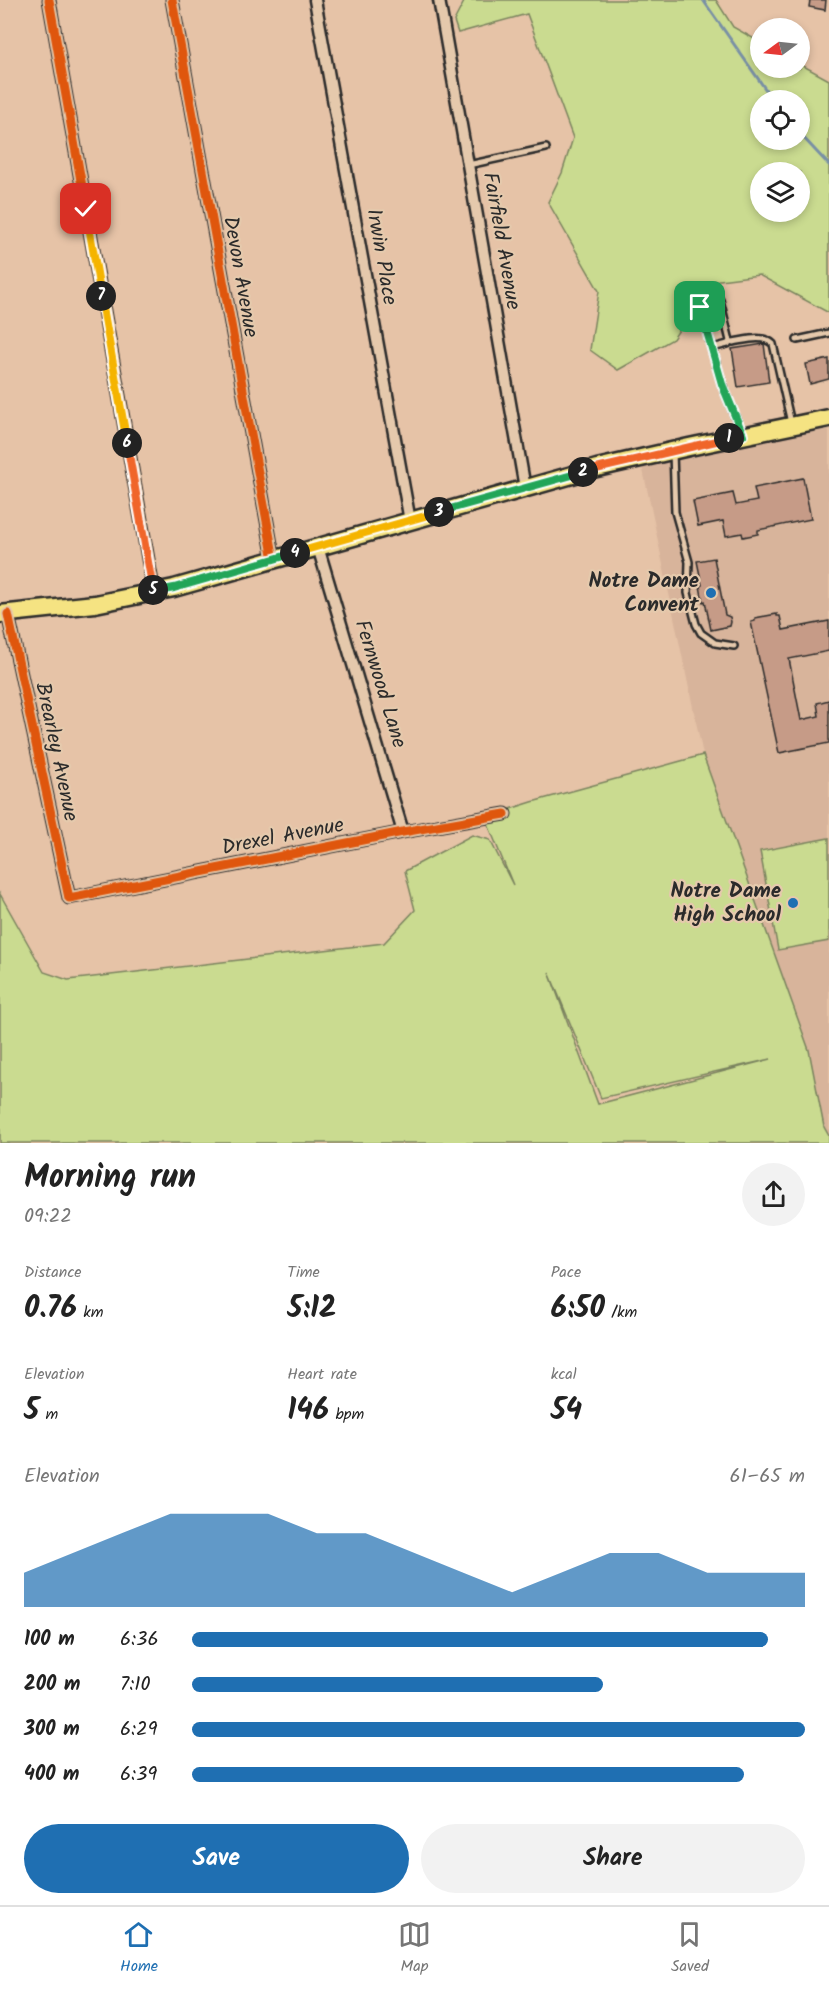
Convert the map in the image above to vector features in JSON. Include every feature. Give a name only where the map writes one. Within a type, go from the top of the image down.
[{"type":"main road","points":[[4,614],[86,605],[154,592],[525,488],[673,450],[829,418]]},
{"type":"street","points":[[49,0],[154,592]]},
{"type":"street","name":"Devon Avenue","points":[[172,0],[274,560]]},
{"type":"street","name":"Irwin Place","points":[[315,0],[410,521]]},
{"type":"street","name":"Fairfield Avenue","points":[[439,0],[525,488]]},
{"type":"street","name":"Fernwood Lane","points":[[318,547],[403,832]]},
{"type":"street","name":"Brearley Avenue","points":[[4,614],[69,898]]},
{"type":"street","name":"Drexel Avenue","points":[[69,898],[505,814]]},
{"type":"lane","points":[[468,165],[546,148]]},
{"type":"lane","points":[[730,341],[720,300],[715,298],[702,301],[700,307],[722,384],[743,435]]},
{"type":"lane","points":[[797,340],[829,333]]},
{"type":"lane","points":[[712,348],[728,344],[730,341],[760,338],[769,340],[773,344],[791,426]]},
{"type":"lane","points":[[673,450],[675,512],[689,562],[688,589],[696,624],[701,633],[715,643],[734,646]]},
{"type":"shaded area","name":"Notre Dame High School","points":[[829,427],[829,1136],[824,1127],[809,1050],[703,755],[642,465]]},
{"type":"green space","points":[[465,0],[716,0],[733,27],[750,36],[750,78],[810,78],[810,70],[829,80],[829,313],[759,275],[712,281],[673,339],[618,370],[590,350],[599,291],[548,202],[562,173],[573,138],[527,14],[458,33],[454,21]]},
{"type":"green space","points":[[703,755],[809,1050],[829,1143],[0,1143],[0,894],[44,972],[68,980],[384,943],[415,910],[405,871],[472,835],[490,840],[513,885],[485,817]],"holes":[[[549,972],[601,1098],[771,1059],[598,1104]]]},
{"type":"green space","points":[[829,838],[829,941],[778,950],[760,851]]},
{"type":"building","points":[[810,0],[826,0],[825,10],[809,7]]},
{"type":"building","points":[[764,344],[769,382],[738,387],[732,349]]},
{"type":"building","points":[[829,359],[829,379],[810,384],[806,364]]},
{"type":"building","points":[[803,478],[811,519],[758,530],[758,534],[743,537],[742,533],[726,536],[723,521],[698,526],[693,501],[733,493],[736,505],[757,501],[754,488]]},
{"type":"building","name":"Notre Dame Convent","points":[[714,558],[725,615],[730,617],[731,622],[730,626],[711,630],[705,601],[703,602],[697,561]]},
{"type":"building","points":[[777,614],[780,616],[783,630],[829,621],[829,651],[789,659],[801,720],[819,716],[817,703],[829,700],[829,743],[779,753],[751,622],[755,621],[755,618]]},
{"type":"waterway","points":[[703,0],[766,90]]},
{"type":"waterway","points":[[810,145],[829,165]]},
{"type":"cycle path","points":[[49,0],[154,593]]},
{"type":"cycle path","points":[[172,0],[274,560]]},
{"type":"cycle path","points":[[8,614],[69,898],[505,814]]},
{"type":"place","name":"Notre Dame Convent","points":[[711,593]]},
{"type":"place","name":"Notre Dame High School","points":[[793,903]]},
{"type":"route","points":[[86,209],[154,592],[597,468],[743,435],[722,384],[700,307]]}]
